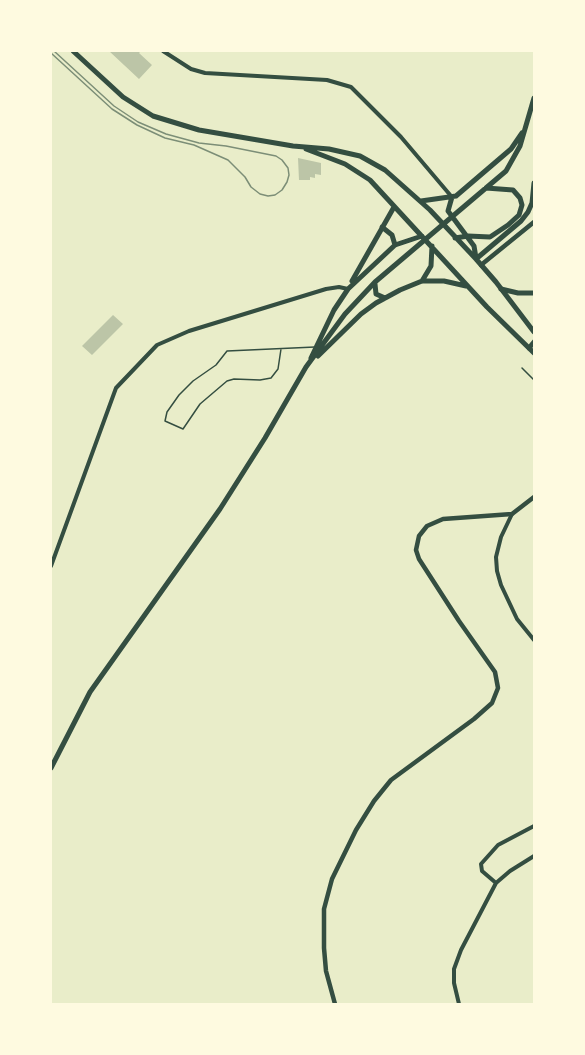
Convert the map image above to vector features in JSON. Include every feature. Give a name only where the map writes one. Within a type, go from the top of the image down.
[{"type":"main road","points":[[73,51],[123,98],[153,116],[199,130],[302,147],[329,149],[360,156],[385,170],[421,201],[476,259],[534,332]]},
{"type":"main road","points":[[306,367],[345,315],[375,282],[506,171],[520,146],[534,98]]},
{"type":"main road","points":[[421,201],[452,197],[511,149],[526,126]]},
{"type":"main road","points":[[302,147],[358,171],[370,180],[469,288],[534,353]]},
{"type":"main road","points":[[498,161],[504,164],[506,171]]},
{"type":"main road","points":[[476,259],[521,221],[528,212],[532,203],[534,183]]},
{"type":"main road","points":[[455,238],[468,236],[485,238],[495,235],[515,220],[521,210],[520,198],[513,190],[486,188]]},
{"type":"main road","points":[[452,197],[448,211],[474,246],[476,259]]},
{"type":"main road","points":[[345,315],[338,308],[394,207]]},
{"type":"main road","points":[[382,227],[392,235],[395,245]]},
{"type":"main road","points":[[51,768],[90,692],[220,509],[306,367],[334,310],[348,289],[395,245],[422,236]]},
{"type":"main road","points":[[422,281],[431,266],[432,246]]},
{"type":"main road","points":[[306,367],[361,314],[385,298],[422,281],[444,281],[469,288]]},
{"type":"main road","points":[[375,282],[376,294],[385,298]]},
{"type":"main road","points":[[501,289],[518,293],[534,293]]},
{"type":"main road","points":[[529,348],[534,342]]},
{"type":"street","points":[[163,51],[191,69],[205,73],[322,80],[351,87],[401,137],[452,197]]},
{"type":"street","points":[[481,265],[534,222]]},
{"type":"street","points":[[51,566],[116,387],[157,345],[189,331],[326,289],[339,287],[348,289]]},
{"type":"street","points":[[534,497],[512,514],[501,537],[496,557],[501,585],[517,619],[534,640]]},
{"type":"street","points":[[335,1004],[326,971],[324,909],[332,879],[352,838],[374,801],[391,780],[474,719],[492,703],[498,688],[495,672],[419,559],[417,543],[419,536],[427,526],[443,519],[512,514]]},
{"type":"street","points":[[496,883],[482,871],[481,864],[484,859],[506,839],[534,826]]},
{"type":"street","points":[[459,1004],[453,983],[454,969],[461,950],[496,883],[534,856]]},
{"type":"lane","points":[[281,349],[278,369],[271,378],[227,381],[200,404],[183,429],[165,421],[167,412],[179,395],[193,381],[216,365],[227,351],[316,347]]},
{"type":"lane","points":[[522,368],[534,381]]},
{"type":"building","points":[[109,51],[141,51],[139,53],[152,65],[139,79]]},
{"type":"building","points":[[298,158],[321,163],[321,175],[315,174],[315,178],[310,177],[310,180],[299,180]]},
{"type":"building","points":[[113,315],[123,324],[92,355],[82,346]]},
{"type":"tram line","points":[[51,53],[112,109],[137,125],[165,138],[194,145],[228,160],[260,194],[275,195],[287,182],[288,168],[276,156],[199,143],[166,134],[138,122],[114,106],[54,51]]}]
